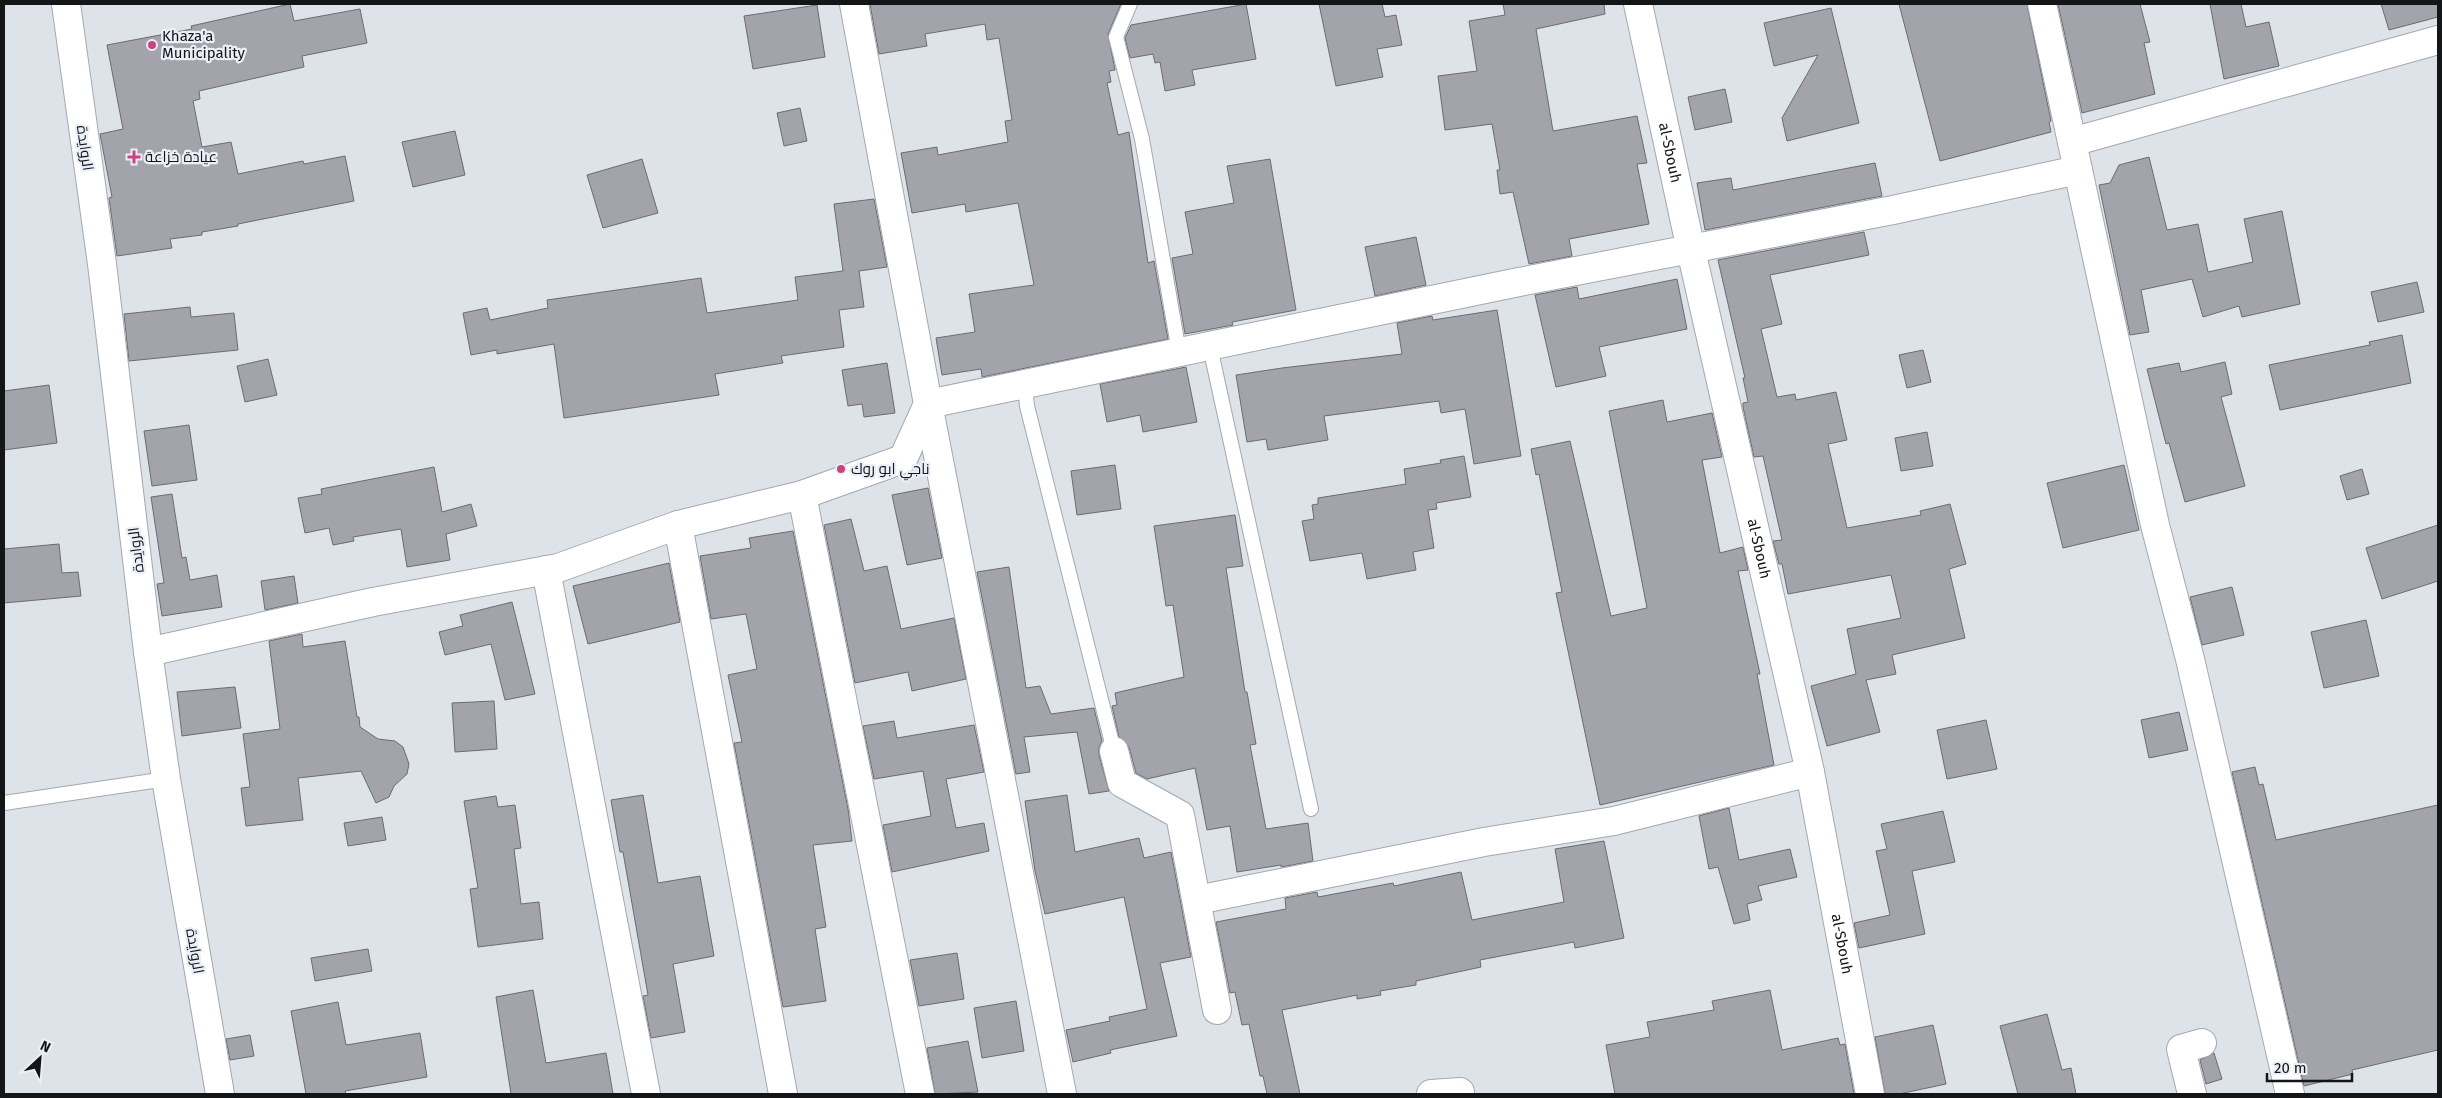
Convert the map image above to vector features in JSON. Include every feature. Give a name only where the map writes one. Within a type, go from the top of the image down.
[{"type":"street","name":"الروايدة","points":[[66,4],[75,82],[102,264],[148,652],[166,779],[220,1094]]},
{"type":"street","points":[[854,4],[928,404],[1062,1094]]},
{"type":"street","name":"al-Sbouh","points":[[1638,4],[1691,250],[1810,772],[1870,1094]]},
{"type":"street","points":[[2042,4],[2155,525],[2190,660],[2290,1094]]},
{"type":"street","points":[[2072,142],[2438,40]]},
{"type":"street","points":[[928,404],[1179,352],[1893,210],[2078,170]]},
{"type":"street","points":[[148,652],[373,602],[546,570],[678,525],[802,495],[903,459],[928,404]]},
{"type":"street","points":[[802,495],[920,1094]]},
{"type":"street","points":[[678,525],[783,1094]]},
{"type":"street","points":[[546,570],[646,1094]]},
{"type":"street","points":[[1114,751],[1122,783],[1180,815],[1217,1010]]},
{"type":"street","points":[[1197,900],[1484,842],[1614,821],[1810,772]]},
{"type":"street","points":[[2192,1094],[2181,1049],[2202,1043]]},
{"type":"street","points":[[1431,1094],[1460,1092],[1460,1094]]},
{"type":"lane","points":[[1130,4],[1116,36],[1142,139],[1179,352]]},
{"type":"lane","points":[[1210,346],[1311,809]]},
{"type":"lane","points":[[1025,384],[1027,406],[1114,751]]},
{"type":"lane","points":[[4,803],[166,779]]},
{"type":"building","points":[[290,4],[294,21],[360,9],[367,43],[302,56],[304,67],[199,91],[200,99],[193,101],[202,147],[231,142],[238,174],[303,161],[304,164],[345,156],[354,201],[202,232],[202,235],[170,239],[172,248],[117,256],[109,198],[112,197],[100,134],[123,129],[107,45],[192,29],[191,26]]},
{"type":"building","points":[[870,4],[1121,4],[1108,34],[1115,70],[1109,71],[1111,82],[1107,83],[1118,135],[1129,132],[1148,263],[1154,261],[1168,339],[982,377],[981,369],[942,375],[936,338],[975,332],[969,294],[1034,285],[1018,203],[966,212],[965,204],[912,213],[901,153],[937,147],[938,155],[1008,142],[1005,121],[1012,120],[999,38],[987,40],[985,24],[925,34],[927,46],[879,54]]},
{"type":"building","points":[[1246,4],[1256,59],[1192,70],[1195,85],[1165,91],[1160,62],[1155,63],[1153,54],[1130,58],[1125,38],[1131,25]]},
{"type":"building","points":[[1319,4],[1382,4],[1385,17],[1396,15],[1402,45],[1377,49],[1383,77],[1336,86]]},
{"type":"building","points":[[1503,4],[1604,4],[1605,14],[1536,29],[1553,131],[1637,116],[1647,163],[1637,164],[1649,224],[1569,239],[1572,256],[1529,264],[1513,192],[1500,194],[1497,170],[1500,170],[1492,124],[1445,130],[1438,76],[1477,71],[1469,21],[1505,15]]},
{"type":"building","points":[[1899,4],[2027,4],[2051,121],[2049,122],[2051,132],[1940,161]]},
{"type":"building","points":[[2058,4],[2140,4],[2150,42],[2144,43],[2155,94],[2082,113]]},
{"type":"building","points":[[2210,4],[2241,4],[2246,27],[2269,22],[2279,66],[2224,79]]},
{"type":"building","points":[[2381,4],[2438,4],[2438,17],[2389,30]]},
{"type":"building","points":[[817,5],[825,57],[753,69],[744,16]]},
{"type":"building","points":[[1831,8],[1859,123],[1787,141],[1782,118],[1818,55],[1774,66],[1764,23]]},
{"type":"building","points":[[1725,89],[1732,122],[1695,130],[1688,97]]},
{"type":"building","points":[[800,108],[807,141],[784,146],[777,113]]},
{"type":"building","points":[[455,131],[465,175],[413,187],[402,142]]},
{"type":"building","points":[[2149,157],[2167,230],[2198,224],[2208,272],[2253,262],[2244,219],[2282,211],[2300,304],[2242,317],[2239,306],[2203,317],[2192,279],[2141,290],[2149,332],[2130,335],[2099,185],[2110,183],[2119,165]]},
{"type":"building","points":[[642,159],[658,213],[603,228],[587,175]]},
{"type":"building","points":[[1270,159],[1296,310],[1232,322],[1233,325],[1185,334],[1172,258],[1193,254],[1185,212],[1234,203],[1227,166]]},
{"type":"building","points":[[1875,163],[1882,196],[1705,230],[1697,183],[1731,178],[1733,190]]},
{"type":"building","points":[[874,199],[887,267],[859,271],[864,307],[839,310],[844,347],[781,356],[783,363],[715,374],[719,395],[564,418],[554,344],[497,354],[497,350],[471,355],[463,313],[487,308],[490,320],[548,308],[547,300],[701,278],[707,313],[798,300],[795,277],[843,271],[834,204]]},
{"type":"building","points":[[1864,232],[1869,255],[1770,275],[1782,324],[1761,329],[1777,397],[1795,394],[1796,400],[1836,392],[1847,440],[1828,444],[1847,528],[1921,515],[1920,511],[1950,504],[1966,564],[1949,569],[1965,638],[1892,655],[1896,674],[1866,680],[1880,732],[1827,746],[1811,686],[1856,674],[1847,629],[1901,618],[1891,575],[1788,594],[1782,564],[1779,564],[1773,541],[1782,540],[1763,456],[1754,457],[1743,407],[1743,403],[1748,402],[1743,378],[1745,378],[1718,260]]},
{"type":"building","points":[[1416,237],[1426,285],[1375,296],[1365,247]]},
{"type":"building","points":[[1677,279],[1687,329],[1599,347],[1606,376],[1556,387],[1535,295],[1577,287],[1579,299]]},
{"type":"building","points":[[2417,282],[2424,312],[2378,322],[2371,292]]},
{"type":"building","points":[[190,307],[191,317],[234,313],[238,350],[129,361],[124,314]]},
{"type":"building","points":[[1497,310],[1521,456],[1474,464],[1465,409],[1441,413],[1439,401],[1324,416],[1328,440],[1268,450],[1266,439],[1247,442],[1236,375],[1402,354],[1397,323],[1432,316],[1433,320]]},
{"type":"building","points":[[2402,335],[2411,383],[2280,410],[2269,365],[2370,345],[2369,342]]},
{"type":"building","points":[[1923,350],[1931,382],[1907,388],[1899,355]]},
{"type":"building","points":[[268,359],[277,395],[245,402],[237,366]]},
{"type":"building","points":[[2225,362],[2232,394],[2221,397],[2245,486],[2185,502],[2169,443],[2166,444],[2147,369],[2179,363],[2181,372]]},
{"type":"building","points":[[887,363],[895,413],[864,417],[862,404],[848,406],[842,370]]},
{"type":"building","points":[[1186,367],[1197,422],[1143,432],[1140,415],[1107,422],[1100,384]]},
{"type":"building","points":[[49,385],[57,443],[4,450],[4,391]]},
{"type":"building","points":[[1663,400],[1667,422],[1712,413],[1722,457],[1702,460],[1720,553],[1743,547],[1748,570],[1738,571],[1760,674],[1757,674],[1774,765],[1600,805],[1556,593],[1562,592],[1539,474],[1536,475],[1531,449],[1570,441],[1611,616],[1647,608],[1609,411]]},
{"type":"building","points":[[189,425],[197,480],[152,486],[144,431]]},
{"type":"building","points":[[1927,432],[1933,466],[1901,471],[1895,438]]},
{"type":"building","points":[[1464,456],[1471,497],[1436,503],[1437,509],[1428,510],[1434,548],[1413,552],[1416,570],[1367,579],[1362,553],[1310,561],[1302,521],[1314,519],[1312,505],[1318,504],[1318,498],[1406,484],[1404,469],[1441,463],[1440,460]]},
{"type":"building","points":[[1115,465],[1121,509],[1077,515],[1071,471]]},
{"type":"building","points":[[2124,465],[2139,530],[2063,548],[2047,483]]},
{"type":"building","points":[[434,467],[442,512],[471,504],[477,526],[446,534],[450,560],[407,567],[401,529],[353,537],[354,541],[333,545],[329,528],[305,533],[298,498],[322,494],[321,489]]},
{"type":"building","points":[[2362,469],[2369,494],[2347,500],[2340,476]]},
{"type":"building","points":[[928,488],[942,558],[907,565],[892,495]]},
{"type":"building","points":[[172,494],[182,558],[186,557],[190,580],[217,575],[222,607],[162,616],[157,584],[164,583],[151,497]]},
{"type":"building","points":[[1235,515],[1243,566],[1226,568],[1245,692],[1247,692],[1256,744],[1250,745],[1266,829],[1308,823],[1313,861],[1237,872],[1230,826],[1207,830],[1195,768],[1147,779],[1136,773],[1129,747],[1119,737],[1112,706],[1117,705],[1115,693],[1184,677],[1173,605],[1166,606],[1154,526]]},
{"type":"building","points":[[851,519],[864,571],[887,566],[901,629],[954,618],[966,679],[912,691],[908,672],[855,683],[824,525]]},
{"type":"building","points":[[2438,525],[2438,581],[2382,599],[2366,548]]},
{"type":"building","points":[[793,531],[848,809],[852,841],[813,845],[826,927],[815,929],[826,1001],[783,1007],[734,743],[742,742],[728,675],[757,669],[746,614],[711,619],[700,556],[751,548],[749,538]]},
{"type":"building","points":[[59,544],[62,573],[78,572],[81,596],[4,603],[4,549]]},
{"type":"building","points":[[669,563],[680,622],[588,644],[573,586]]},
{"type":"building","points":[[1009,567],[1026,688],[1040,686],[1051,714],[1094,708],[1102,741],[1099,747],[1099,755],[1109,791],[1089,794],[1077,732],[1024,737],[1030,772],[1016,774],[977,572]]},
{"type":"building","points":[[294,576],[298,603],[265,610],[261,581]]},
{"type":"building","points":[[2232,587],[2244,635],[2202,645],[2190,597]]},
{"type":"building","points":[[512,602],[535,694],[505,700],[491,644],[445,655],[439,632],[463,626],[460,615]]},
{"type":"building","points":[[2366,620],[2379,676],[2324,688],[2311,632]]},
{"type":"building","points":[[302,634],[303,647],[345,641],[360,727],[378,739],[395,741],[403,747],[409,764],[407,774],[394,786],[389,797],[376,803],[361,771],[298,778],[303,820],[246,826],[241,788],[250,787],[243,734],[280,729],[269,641]]},
{"type":"building","points":[[235,687],[241,728],[182,736],[177,692]]},
{"type":"building","points":[[494,701],[497,749],[455,752],[452,703]]},
{"type":"building","points":[[2179,712],[2188,750],[2149,758],[2141,720]]},
{"type":"building","points":[[1986,720],[1997,769],[1947,779],[1937,730]]},
{"type":"building","points":[[894,721],[897,738],[974,725],[984,772],[946,779],[956,828],[984,823],[989,851],[892,872],[883,825],[931,816],[923,771],[874,779],[863,726]]},
{"type":"building","points":[[2255,767],[2259,785],[2263,784],[2276,840],[2438,805],[2438,1050],[2352,1070],[2353,1074],[2304,1086],[2232,772]]},
{"type":"building","points":[[643,795],[658,883],[700,876],[714,956],[673,964],[685,1032],[651,1038],[643,996],[648,995],[623,852],[620,852],[611,800]]},
{"type":"building","points":[[1067,795],[1075,852],[1139,838],[1144,858],[1171,852],[1191,957],[1160,963],[1177,1036],[1110,1050],[1111,1053],[1073,1062],[1066,1030],[1110,1021],[1109,1017],[1147,1009],[1124,897],[1045,914],[1035,871],[1025,801]]},
{"type":"building","points":[[496,796],[498,807],[515,805],[521,848],[514,849],[521,904],[539,902],[543,939],[478,947],[470,889],[478,888],[464,801]]},
{"type":"building","points":[[1729,808],[1739,860],[1790,849],[1797,877],[1758,886],[1762,900],[1747,904],[1750,920],[1734,924],[1718,867],[1709,869],[1699,816]]},
{"type":"building","points":[[1943,811],[1955,862],[1912,871],[1925,934],[1859,948],[1854,923],[1890,915],[1876,851],[1887,849],[1881,824]]},
{"type":"building","points":[[382,817],[386,840],[348,846],[344,823]]},
{"type":"building","points":[[1604,841],[1624,938],[1575,948],[1574,942],[1480,960],[1481,967],[1416,981],[1416,985],[1380,991],[1381,995],[1357,999],[1357,995],[1282,1010],[1300,1094],[1267,1094],[1263,1076],[1260,1076],[1249,1024],[1242,1025],[1235,992],[1230,993],[1216,922],[1286,909],[1285,898],[1317,892],[1318,897],[1393,883],[1394,886],[1461,872],[1472,920],[1564,902],[1555,849]]},
{"type":"building","points":[[368,949],[372,971],[315,981],[311,958]]},
{"type":"building","points":[[957,953],[964,999],[919,1006],[910,960]]},
{"type":"building","points":[[533,990],[546,1063],[606,1053],[613,1094],[511,1094],[496,997]]},
{"type":"building","points":[[1770,990],[1782,1050],[1838,1038],[1840,1045],[1845,1044],[1854,1094],[1615,1094],[1606,1045],[1650,1037],[1647,1022],[1714,1010],[1712,1001]]},
{"type":"building","points":[[1016,1001],[1024,1051],[982,1058],[974,1008]]},
{"type":"building","points":[[338,1002],[346,1045],[420,1033],[427,1077],[345,1091],[346,1094],[306,1094],[291,1011]]},
{"type":"building","points":[[2047,1014],[2062,1070],[2071,1068],[2076,1094],[2018,1094],[2000,1026]]},
{"type":"building","points":[[1933,1025],[1946,1084],[1899,1094],[1885,1094],[1875,1037]]},
{"type":"building","points":[[250,1035],[254,1056],[230,1060],[226,1039]]},
{"type":"building","points":[[968,1041],[978,1092],[935,1094],[927,1048]]},
{"type":"building","points":[[2214,1053],[2222,1079],[2206,1084],[2200,1060]]},
{"type":"place","name":"Khaza'a Municipality","points":[[152,45]]},
{"type":"place","name":"عيادة خزاعة","points":[[134,157]]},
{"type":"place","name":"ناجي ابو روك","points":[[841,469]]}]
